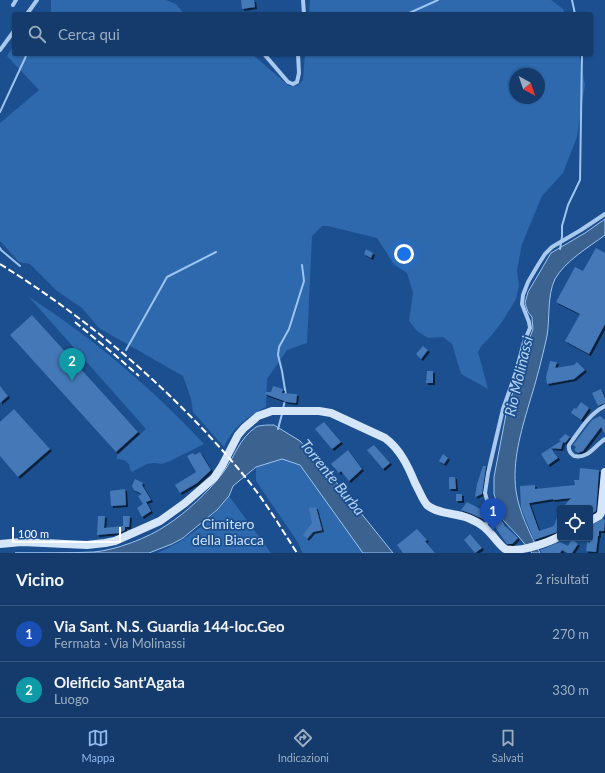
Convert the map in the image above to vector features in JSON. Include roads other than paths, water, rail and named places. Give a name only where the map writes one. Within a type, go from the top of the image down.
[{"type":"main road","points":[[0,544],[22,542],[87,545],[105,543],[115,541],[160,521],[214,478],[238,435],[248,423],[264,413],[279,410],[319,411],[331,413],[385,438],[392,443],[406,462],[427,505],[438,510],[468,518],[484,527],[507,550],[516,552],[550,542],[557,538]]},
{"type":"main road","points":[[593,519],[602,514],[605,472]]},
{"type":"street","points":[[13,5],[16,0]]},
{"type":"street","points":[[28,12],[37,0]]},
{"type":"street","points":[[303,0],[304,12]]},
{"type":"street","points":[[0,50],[12,34]]},
{"type":"street","points":[[266,56],[288,82],[293,84],[297,82],[299,77],[298,56]]},
{"type":"street","points":[[484,527],[491,514],[486,493],[488,473],[503,409],[515,375],[524,342],[530,328],[522,304],[523,295],[538,265],[545,254],[552,247],[605,214]]},
{"type":"street","points":[[605,406],[591,415],[569,445],[569,451],[574,456],[585,456],[605,439]]},
{"type":"waterway","points":[[411,12],[438,0]]},
{"type":"waterway","points":[[572,0],[575,12]]},
{"type":"waterway","points":[[0,112],[26,56]]},
{"type":"waterway","points":[[560,249],[562,226],[568,205],[580,180],[582,56]]},
{"type":"waterway","points":[[0,248],[20,266]]},
{"type":"waterway","points":[[126,350],[167,277],[216,252]]},
{"type":"waterway","points":[[286,396],[278,355],[279,347],[289,329],[304,281],[302,265]]},
{"type":"waterway","points":[[283,409],[285,400]]},
{"type":"waterway","points":[[278,429],[282,414]]},
{"type":"railway","points":[[0,264],[68,310],[132,361],[163,389],[220,447],[246,478],[266,505],[297,553]]},
{"type":"railway","points":[[75,322],[139,376]]},
{"type":"place","name":"Oleificio Sant'Agata","points":[[72,381]]},
{"type":"place","name":"Via Sant. N.S. Guardia 144-loc.Geo","points":[[493,531]]},
{"type":"water label","name":"Rio Molinassi","points":[[518,376]]},
{"type":"water label","name":"Torrente Burba","points":[[333,477]]},
{"type":"park label","name":"Cimitero della Biacca","points":[[228,532]]}]
